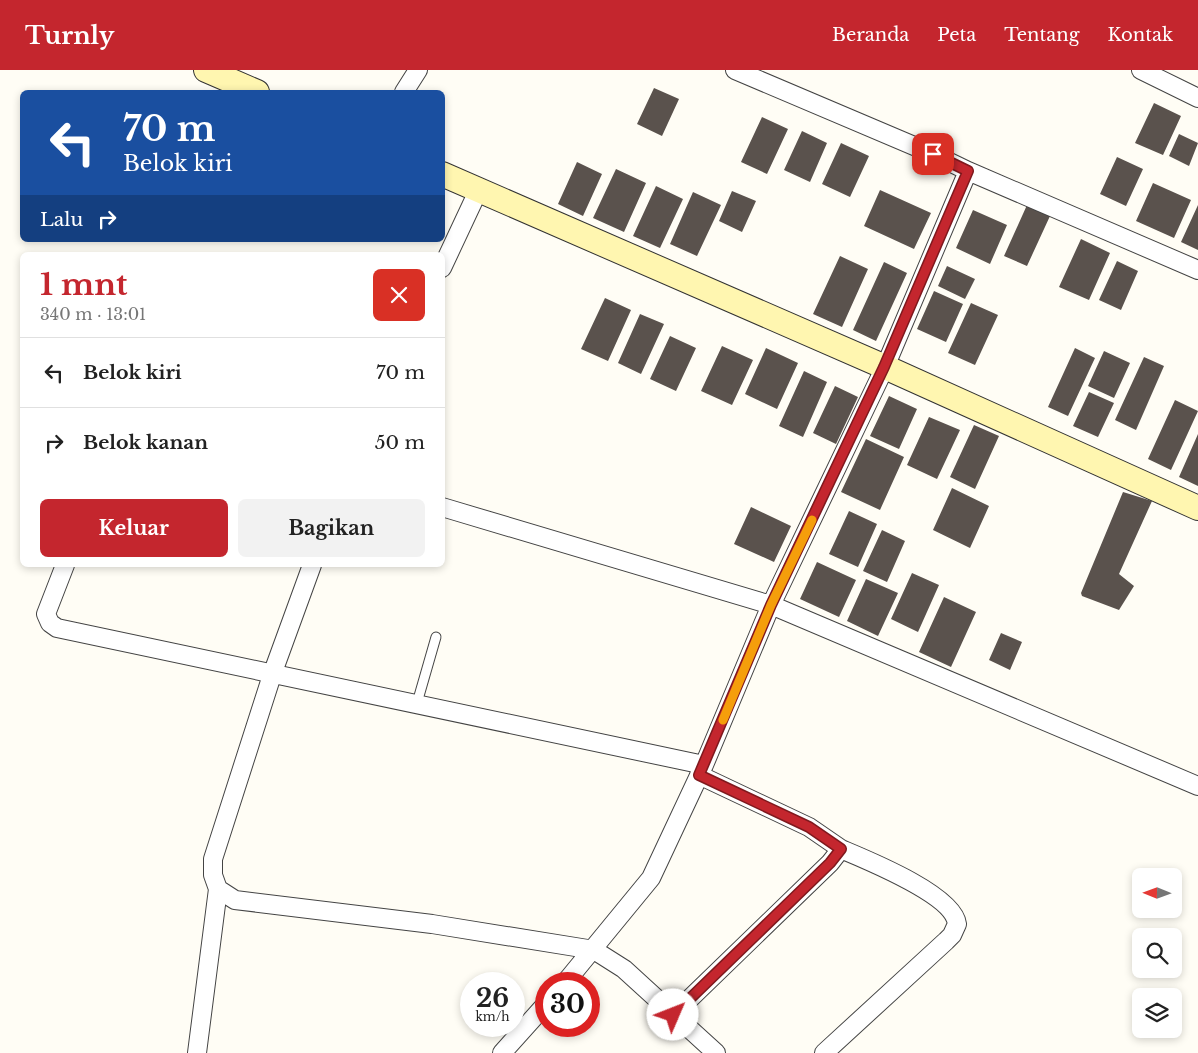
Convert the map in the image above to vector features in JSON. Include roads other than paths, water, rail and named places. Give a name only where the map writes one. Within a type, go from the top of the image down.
[{"type":"main road","points":[[206,70],[252,90]]},
{"type":"main road","points":[[445,175],[884,367],[1198,508]]},
{"type":"street","points":[[405,90],[418,70]]},
{"type":"street","points":[[735,70],[1198,270]]},
{"type":"street","points":[[1141,70],[1198,98]]},
{"type":"street","points":[[575,972],[651,878],[701,770],[771,605],[884,367],[968,171]]},
{"type":"street","points":[[445,262],[479,189]]},
{"type":"street","points":[[445,508],[771,605],[1198,786]]},
{"type":"street","points":[[64,567],[46,614],[50,623],[57,628],[417,703],[701,770],[809,827],[841,849],[936,896],[953,913],[957,924],[952,935],[824,1053]]},
{"type":"street","points":[[197,1053],[218,889],[213,875],[213,859],[273,672],[311,567]]},
{"type":"street","points":[[673,1015],[830,863],[841,849]]},
{"type":"street","points":[[218,889],[235,900],[432,924],[594,950],[624,969],[716,1053]]},
{"type":"street","points":[[502,1053],[535,1016]]},
{"type":"lane","points":[[417,703],[436,637]]}]
